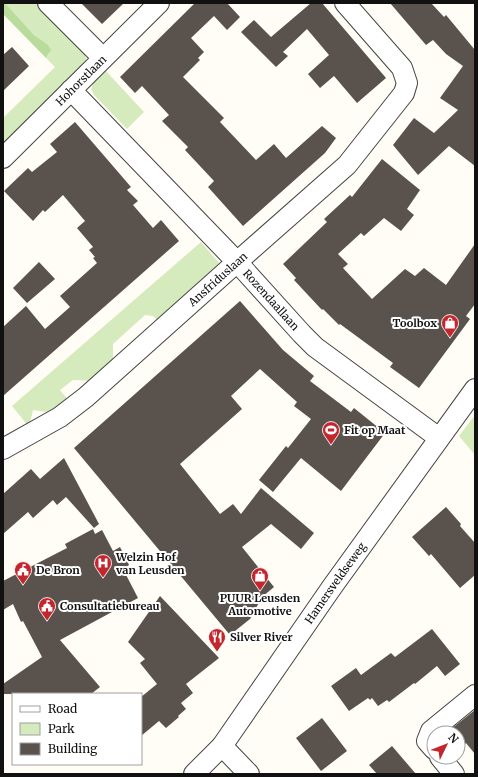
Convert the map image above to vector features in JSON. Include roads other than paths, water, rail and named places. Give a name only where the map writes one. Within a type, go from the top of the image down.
[{"type":"street","points":[[48,3],[103,58]]},
{"type":"street","name":"Hohorstlaan","points":[[3,158],[159,3]]},
{"type":"street","name":"Ansfriduslaan","points":[[3,449],[60,417],[86,397],[347,165],[404,94],[407,82],[402,68],[345,3]]},
{"type":"street","name":"Rozendaallaan","points":[[71,90],[237,262],[315,347],[439,438]]},
{"type":"street","name":"Hamersveldseweg","points":[[194,774],[222,746],[332,587],[475,389]]},
{"type":"street","points":[[439,725],[475,695]]},
{"type":"street","points":[[222,746],[248,774]]},
{"type":"street","points":[[447,765],[454,774]]},
{"type":"place","name":"Toolbox","points":[[450,338]]},
{"type":"place","name":"Fit op Maat","points":[[331,445]]},
{"type":"place","name":"Welzin Hof van Leusden","points":[[103,578]]},
{"type":"place","name":"De Bron","points":[[23,585]]},
{"type":"place","name":"PUUR Leusden Automotive","points":[[260,591]]},
{"type":"place","name":"Consultatiebureau","points":[[47,621]]},
{"type":"place","name":"Silver River","points":[[217,652]]}]
